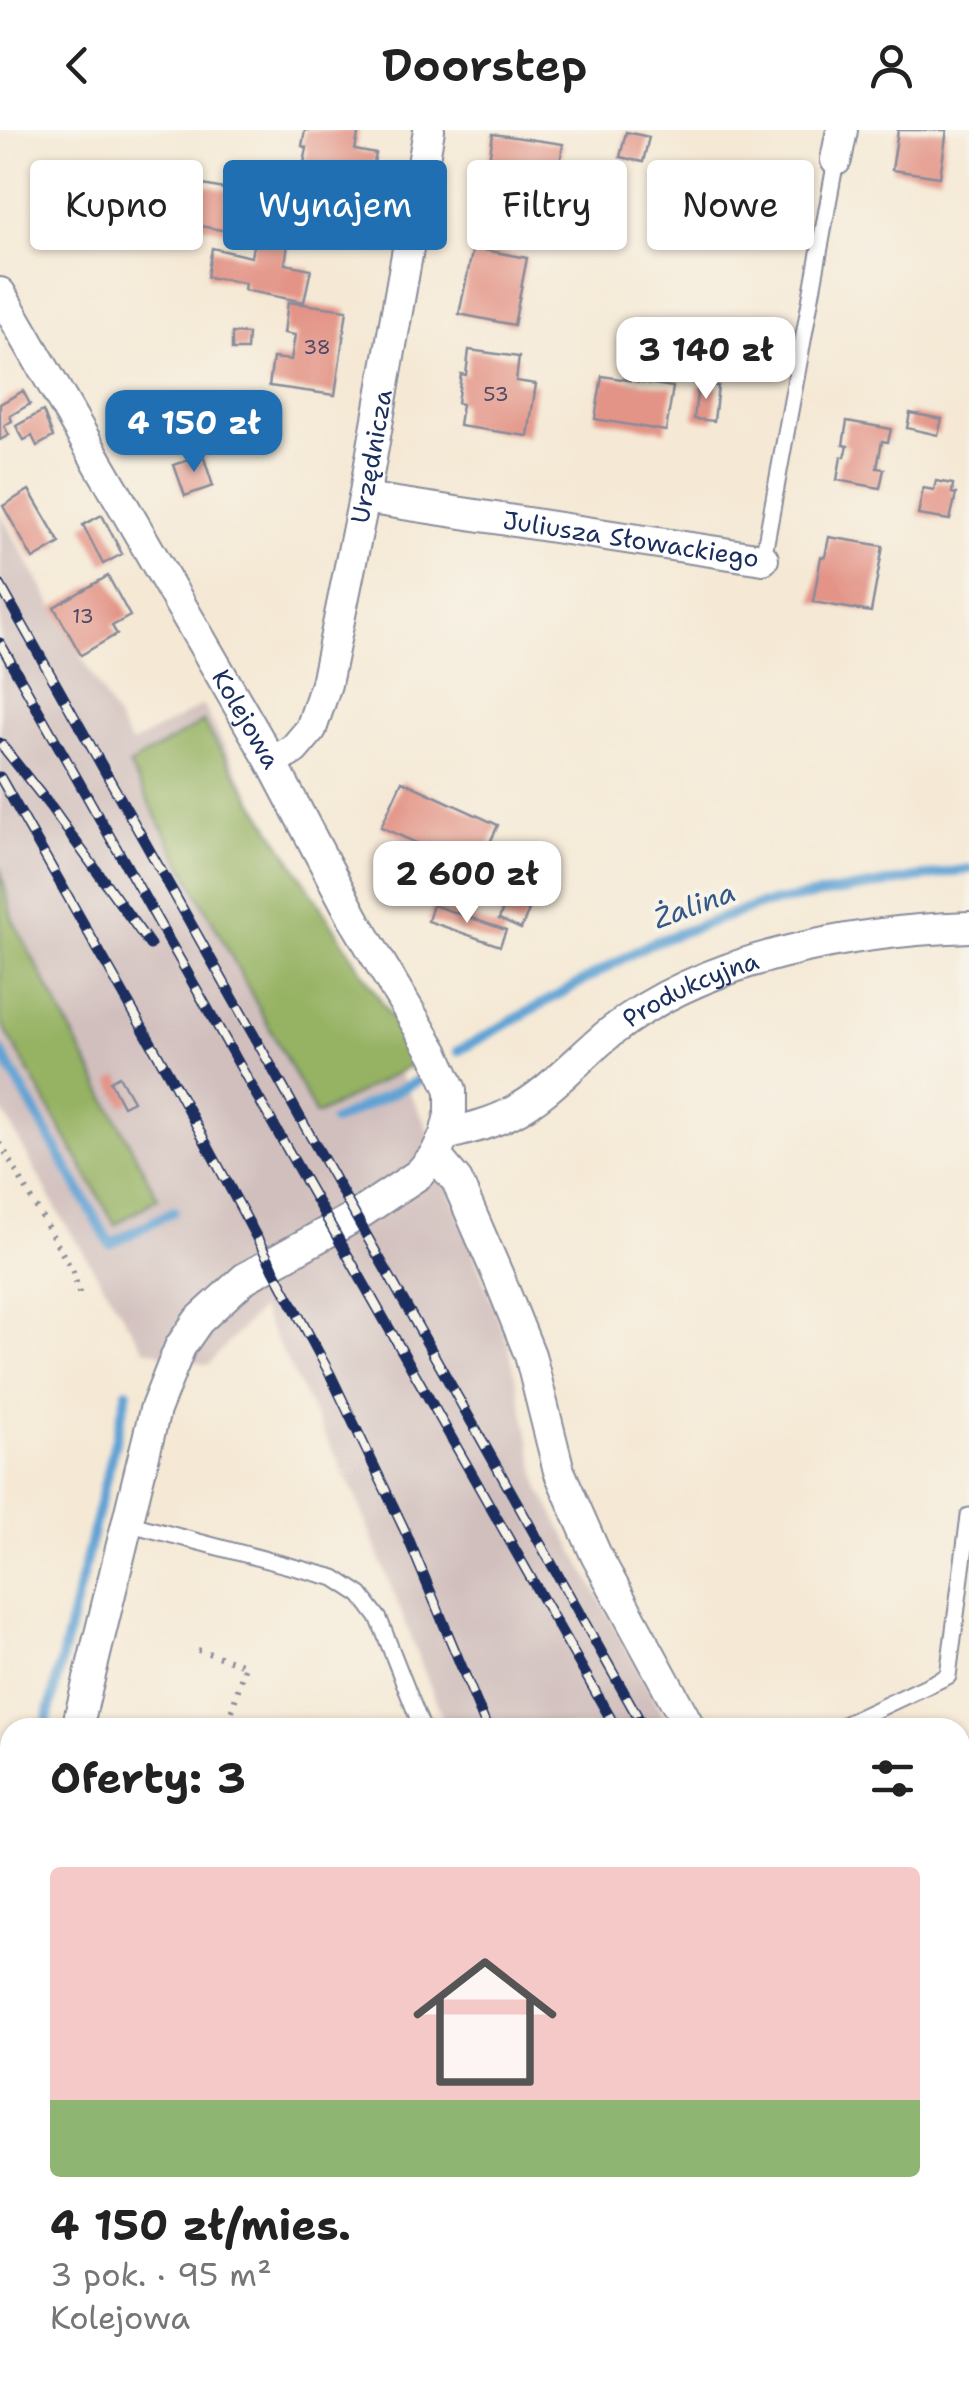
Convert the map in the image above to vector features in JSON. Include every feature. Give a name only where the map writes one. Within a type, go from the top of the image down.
[{"type":"street","name":"Urzędnicza","points":[[272,763],[294,749],[311,729],[326,684],[364,498],[429,130]]},
{"type":"street","name":"Kolejowa","points":[[0,293],[272,763],[354,919],[434,1053],[450,1090],[451,1111],[440,1145]]},
{"type":"street","name":"Juliusza Słowackiego","points":[[364,498],[763,559]]},
{"type":"street","name":"Produkcyjna","points":[[440,1145],[512,1113],[548,1089],[612,1030],[658,1000],[700,980],[787,953],[881,932],[969,927]]},
{"type":"street","points":[[79,1718],[154,1410],[180,1347],[198,1321],[245,1278],[386,1198],[419,1174],[440,1145],[530,1355],[559,1471],[588,1538],[685,1718]]},
{"type":"lane","name":"Juliusza Słowackiego","points":[[763,559],[839,145]]},
{"type":"lane","points":[[858,1718],[948,1676],[969,1516]]},
{"type":"lane","points":[[127,1523],[335,1578],[361,1595],[380,1619],[418,1718]]},
{"type":"path","points":[[0,1143],[73,1272],[80,1296]]},
{"type":"path","points":[[198,1650],[244,1665],[229,1718]]},
{"type":"shaded area","points":[[0,512],[131,744],[203,705],[424,1120],[509,1347],[540,1489],[665,1718],[442,1718],[354,1492],[260,1309],[208,1365],[144,1349],[59,1214],[0,1106]]},
{"type":"green space","points":[[203,722],[419,1061],[316,1115],[129,765]]},
{"type":"green space","points":[[0,867],[12,918],[158,1198],[115,1225],[0,1020]]},
{"type":"building","points":[[305,130],[359,130],[355,150],[376,154],[375,160],[305,160],[307,148],[302,146]]},
{"type":"building","points":[[898,130],[947,130],[940,177],[892,170]]},
{"type":"building","points":[[626,132],[649,137],[643,162],[620,157]]},
{"type":"building","points":[[493,134],[563,144],[561,160],[489,160]]},
{"type":"building","points":[[203,185],[223,189],[223,230],[203,227]]},
{"type":"building","points":[[212,248],[251,257],[252,250],[287,250],[285,264],[311,269],[304,302],[244,290],[245,283],[207,277]]},
{"type":"building","points":[[473,250],[527,258],[514,325],[459,314]]},
{"type":"building","points":[[288,302],[347,310],[335,395],[269,386],[273,358],[291,360],[295,335],[284,333]]},
{"type":"building","points":[[232,333],[248,334],[247,350],[232,350]]},
{"type":"building","points":[[469,350],[519,357],[516,381],[536,384],[528,436],[459,426],[462,404],[457,403]]},
{"type":"building","points":[[602,376],[673,387],[666,431],[595,419]]},
{"type":"building","points":[[698,384],[718,386],[714,421],[694,419]]},
{"type":"building","points":[[23,391],[30,404],[10,416],[12,421],[4,426],[9,435],[0,440],[0,404]]},
{"type":"building","points":[[43,411],[53,437],[37,446],[32,436],[24,440],[16,426]]},
{"type":"building","points":[[910,413],[942,419],[938,435],[907,428]]},
{"type":"building","points":[[847,421],[891,429],[888,442],[882,441],[877,468],[884,469],[880,488],[837,480],[841,457],[845,457],[848,446],[843,445]]},
{"type":"building","points":[[203,455],[213,486],[185,496],[174,465]]},
{"type":"building","points":[[936,481],[953,484],[952,493],[956,494],[950,520],[918,515],[923,488],[934,490]]},
{"type":"building","points":[[29,490],[60,543],[33,559],[3,506]]},
{"type":"building","points":[[102,515],[122,554],[103,564],[83,525]]},
{"type":"building","points":[[829,537],[883,546],[871,612],[813,602]]},
{"type":"building","points":[[108,576],[130,616],[112,626],[117,634],[81,655],[54,607]]},
{"type":"building","points":[[402,781],[498,825],[477,871],[381,827]]},
{"type":"building","points":[[488,879],[509,888],[505,899],[483,890]]},
{"type":"building","points":[[506,901],[529,910],[521,929],[499,919]]},
{"type":"building","points":[[433,905],[506,930],[500,946],[428,921]]},
{"type":"building","points":[[119,1076],[133,1101],[123,1106],[110,1081]]},
{"type":"waterway","name":"Żalina","points":[[458,1051],[649,944],[759,905],[969,869]]},
{"type":"waterway","name":"Żalina","points":[[0,1050],[110,1244],[174,1211]]},
{"type":"waterway","name":"Żalina","points":[[334,1121],[419,1080]]},
{"type":"waterway","points":[[47,1718],[127,1392]]},
{"type":"railway","points":[[0,585],[638,1718]]},
{"type":"railway","points":[[0,643],[610,1718]]},
{"type":"railway","points":[[0,743],[150,945]]},
{"type":"railway","points":[[0,777],[171,1078],[331,1376],[406,1533],[483,1718]]}]
